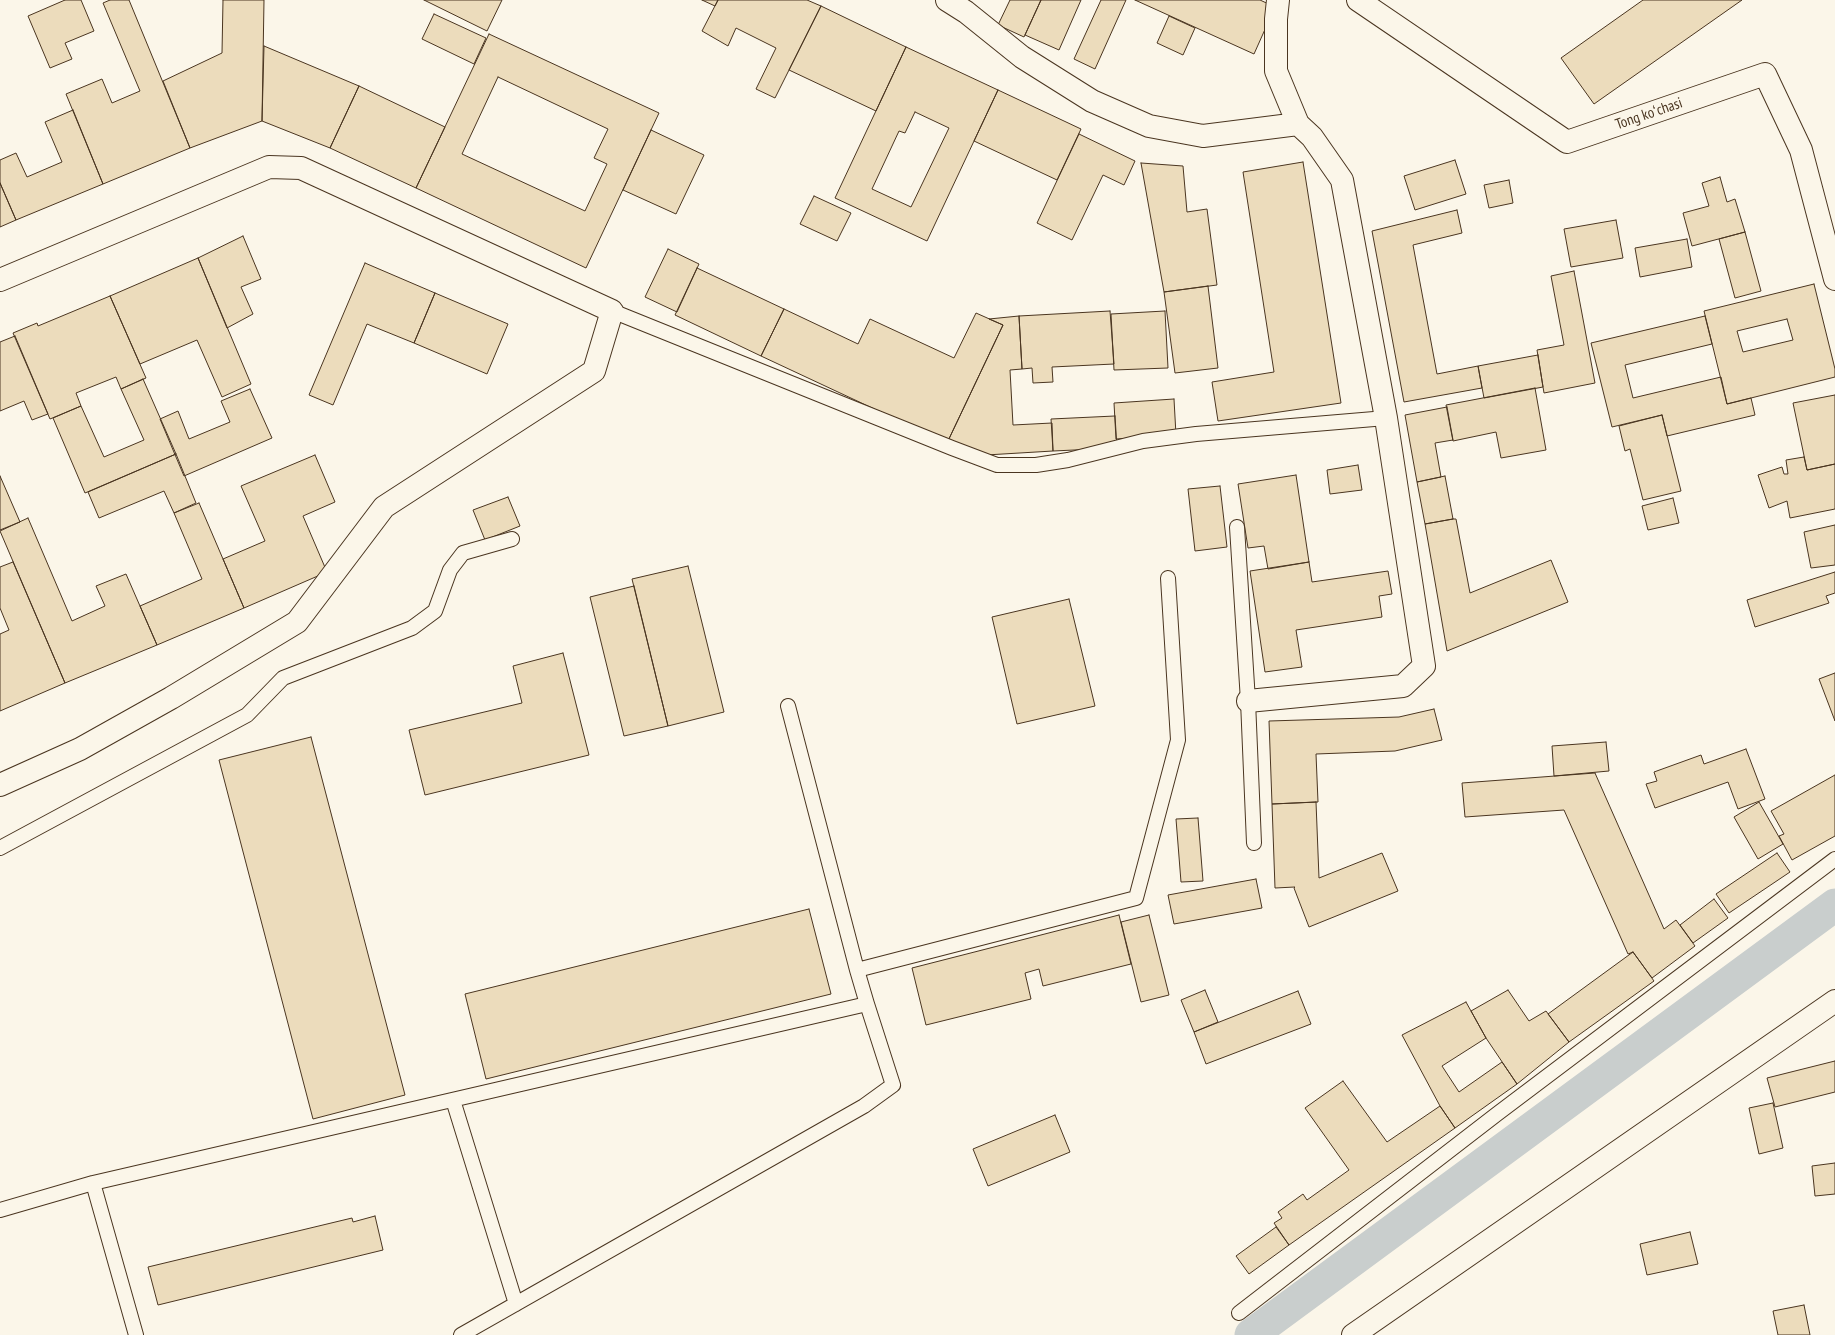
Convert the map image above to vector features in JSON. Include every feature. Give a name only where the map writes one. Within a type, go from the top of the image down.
[{"type":"street","points":[[948,0],[966,12],[1022,57],[1092,101],[1149,126],[1203,136],[1298,124]]},
{"type":"street","points":[[1248,701],[1403,686],[1424,666],[1386,418],[1342,180],[1312,137],[1298,124],[1276,71],[1276,19],[1278,0]]},
{"type":"street","name":"Tong koʻchasi","points":[[1358,0],[1567,142],[1765,74],[1801,150],[1835,279]]},
{"type":"street","points":[[0,280],[269,167],[301,168],[612,311],[594,371],[384,507],[297,622],[170,698],[80,749],[0,785]]},
{"type":"street","points":[[1353,1335],[1835,1001]]},
{"type":"lane","points":[[612,311],[997,465],[1036,466],[1143,442],[1196,434],[1386,418]]},
{"type":"lane","points":[[1237,527],[1248,701],[1254,843]]},
{"type":"lane","points":[[0,848],[247,715],[283,678],[412,628],[435,611],[450,570],[463,554],[512,539]]},
{"type":"lane","points":[[857,970],[1136,898],[1178,740],[1168,578]]},
{"type":"lane","points":[[461,1335],[864,1106],[893,1085],[866,1004],[788,706]]},
{"type":"lane","points":[[1239,1314],[1496,1114],[1835,858]]},
{"type":"lane","points":[[0,1210],[93,1183],[866,1004]]},
{"type":"lane","points":[[453,1100],[516,1304]]},
{"type":"lane","points":[[93,1183],[136,1335]]},
{"type":"building","points":[[65,0],[81,0],[94,31],[65,43],[72,59],[50,68],[28,16]]},
{"type":"building","points":[[110,0],[129,0],[190,148],[103,184],[66,94],[102,79],[112,103],[140,91],[103,3]]},
{"type":"building","points":[[223,0],[264,0],[262,121],[190,148],[163,81],[222,53]]},
{"type":"building","points":[[424,0],[502,0],[487,31]]},
{"type":"building","points":[[702,0],[718,0],[715,6]]},
{"type":"building","points":[[718,0],[807,0],[821,6],[775,98],[756,89],[776,48],[736,28],[728,46],[702,31]]},
{"type":"building","points":[[1010,0],[1041,0],[1024,37],[998,25]]},
{"type":"building","points":[[1041,0],[1081,0],[1059,50],[1025,35]]},
{"type":"building","points":[[1101,0],[1126,0],[1095,69],[1074,59]]},
{"type":"building","points":[[1135,0],[1260,0],[1275,7],[1254,54]]},
{"type":"building","points":[[1643,0],[1742,0],[1594,104],[1561,58]]},
{"type":"building","points":[[821,6],[906,47],[876,111],[789,70]]},
{"type":"building","points":[[434,14],[486,38],[474,64],[422,39]]},
{"type":"building","points":[[1169,16],[1195,28],[1183,55],[1157,43]]},
{"type":"building","points":[[489,34],[659,113],[586,268],[416,188]],"holes":[[[498,77],[608,129],[594,158],[607,164],[585,211],[462,154]]]},
{"type":"building","points":[[264,46],[359,86],[330,148],[262,121]]},
{"type":"building","points":[[906,47],[998,90],[927,241],[835,198]],"holes":[[[915,112],[949,128],[911,207],[872,189],[899,131],[905,133]]]},
{"type":"building","points":[[359,86],[445,127],[416,188],[330,148]]},
{"type":"building","points":[[998,90],[1081,129],[1057,180],[974,141]]},
{"type":"building","points":[[73,110],[103,184],[16,220],[0,183],[0,160],[16,153],[27,177],[62,162],[45,122]]},
{"type":"building","points":[[651,130],[704,155],[676,214],[623,190]]},
{"type":"building","points":[[1079,134],[1135,161],[1124,185],[1103,175],[1072,240],[1037,223]]},
{"type":"building","points":[[1455,160],[1466,194],[1415,210],[1404,176]]},
{"type":"building","points":[[1303,162],[1341,403],[1218,421],[1212,382],[1274,372],[1243,172]]},
{"type":"building","points":[[1141,163],[1183,166],[1187,212],[1207,209],[1217,285],[1164,292]]},
{"type":"building","points":[[1720,177],[1727,202],[1735,199],[1745,232],[1692,246],[1683,213],[1709,206],[1702,183]]},
{"type":"building","points":[[1509,180],[1513,203],[1489,208],[1484,185]]},
{"type":"building","points":[[0,183],[16,220],[0,227]]},
{"type":"building","points":[[814,196],[851,213],[837,241],[800,224]]},
{"type":"building","points":[[1457,210],[1462,233],[1413,245],[1437,374],[1478,366],[1482,388],[1404,402],[1372,231]]},
{"type":"building","points":[[1616,220],[1623,258],[1571,267],[1564,229]]},
{"type":"building","points":[[1745,232],[1761,291],[1735,298],[1719,239]]},
{"type":"building","points":[[243,236],[261,279],[241,287],[253,314],[227,328],[198,258]]},
{"type":"building","points":[[1687,239],[1692,267],[1640,277],[1635,248]]},
{"type":"building","points":[[668,249],[699,264],[677,312],[645,297]]},
{"type":"building","points":[[198,258],[251,384],[222,397],[197,340],[140,364],[110,296]]},
{"type":"building","points":[[365,263],[435,293],[414,343],[367,324],[333,405],[309,395]]},
{"type":"building","points":[[697,268],[784,309],[761,356],[675,315]]},
{"type":"building","points":[[1574,271],[1595,383],[1544,393],[1537,350],[1564,345],[1551,276]]},
{"type":"building","points":[[1814,284],[1835,369],[1835,377],[1727,404],[1704,311]],"holes":[[[1787,319],[1793,340],[1743,352],[1737,331]]]},
{"type":"building","points":[[1208,286],[1218,368],[1175,373],[1164,292]]},
{"type":"building","points":[[435,293],[508,324],[487,374],[414,343]]},
{"type":"building","points":[[110,296],[146,378],[121,389],[116,377],[76,393],[81,406],[50,419],[13,333],[37,323],[38,326]]},
{"type":"building","points":[[784,309],[858,344],[870,319],[954,358],[976,313],[1003,325],[947,443],[761,356]]},
{"type":"building","points":[[1110,311],[1114,364],[1052,367],[1053,382],[1033,383],[1032,368],[1022,369],[1019,316]]},
{"type":"building","points":[[1165,311],[1168,368],[1114,370],[1111,314]]},
{"type":"building","points":[[1019,316],[1022,369],[1010,370],[1013,425],[1052,423],[1053,451],[986,455],[947,443],[1003,325],[989,319]]},
{"type":"building","points":[[1705,316],[1712,344],[1625,365],[1633,398],[1721,377],[1727,404],[1751,398],[1755,415],[1667,436],[1662,415],[1612,427],[1591,343]]},
{"type":"building","points":[[15,336],[48,414],[32,420],[24,401],[0,411],[0,342]]},
{"type":"building","points":[[1538,355],[1543,387],[1484,398],[1478,366]]},
{"type":"building","points":[[143,379],[176,454],[85,493],[53,418],[81,406],[104,457],[144,440],[121,389]]},
{"type":"building","points":[[1535,388],[1546,450],[1501,458],[1496,432],[1453,441],[1446,405]]},
{"type":"building","points":[[250,389],[272,438],[184,476],[160,419],[178,411],[189,439],[230,422],[221,401]]},
{"type":"building","points":[[1835,395],[1835,464],[1807,470],[1793,403]]},
{"type":"building","points":[[1174,399],[1176,435],[1116,439],[1114,403]]},
{"type":"building","points":[[1447,407],[1453,440],[1435,443],[1441,477],[1417,482],[1405,415]]},
{"type":"building","points":[[1662,415],[1681,491],[1643,500],[1630,449],[1625,451],[1619,426]]},
{"type":"building","points":[[1115,416],[1117,448],[1053,451],[1051,419]]},
{"type":"building","points":[[176,454],[196,503],[174,513],[164,491],[99,518],[88,492]]},
{"type":"building","points":[[315,455],[335,502],[303,516],[327,572],[244,608],[223,559],[265,541],[241,486]]},
{"type":"building","points":[[1804,457],[1807,470],[1835,464],[1835,509],[1790,518],[1787,501],[1769,508],[1758,475],[1782,467],[1784,474],[1788,474],[1786,460]]},
{"type":"building","points":[[1358,465],[1362,490],[1330,494],[1327,470]]},
{"type":"building","points":[[1296,475],[1309,562],[1268,569],[1264,546],[1248,548],[1238,484]]},
{"type":"building","points":[[0,476],[20,522],[0,530]]},
{"type":"building","points":[[1445,476],[1453,519],[1425,524],[1417,482]]},
{"type":"building","points":[[1220,486],[1227,547],[1195,551],[1188,489]]},
{"type":"building","points":[[508,497],[520,526],[485,540],[473,510]]},
{"type":"building","points":[[1673,498],[1679,523],[1648,530],[1642,506]]},
{"type":"building","points":[[199,503],[244,608],[157,645],[140,606],[202,579],[174,513]]},
{"type":"building","points":[[28,518],[72,621],[105,606],[96,586],[126,574],[157,645],[65,683],[0,531]]},
{"type":"building","points":[[1456,519],[1470,593],[1551,560],[1568,602],[1447,651],[1425,524]]},
{"type":"building","points":[[1835,525],[1835,565],[1811,568],[1804,532]]},
{"type":"building","points":[[13,562],[65,683],[0,711],[0,634],[9,630],[0,608],[0,567]]},
{"type":"building","points":[[1309,562],[1312,582],[1388,571],[1392,594],[1379,596],[1382,617],[1296,630],[1302,667],[1265,672],[1250,571]]},
{"type":"building","points":[[688,566],[724,712],[668,726],[632,579]]},
{"type":"building","points":[[1835,572],[1835,593],[1826,596],[1829,603],[1755,627],[1747,600]]},
{"type":"building","points":[[634,586],[668,726],[624,736],[590,597]]},
{"type":"building","points":[[1069,599],[1095,706],[1017,724],[992,617]]},
{"type":"building","points":[[563,653],[589,755],[425,795],[409,730],[522,703],[513,666]]},
{"type":"building","points":[[1835,673],[1835,721],[1819,679]]},
{"type":"building","points":[[1434,709],[1442,740],[1395,751],[1316,754],[1318,802],[1272,804],[1269,721],[1399,717]]},
{"type":"building","points":[[311,737],[405,1095],[313,1119],[219,760]]},
{"type":"building","points":[[1606,742],[1609,771],[1554,776],[1552,746]]},
{"type":"building","points":[[1746,749],[1765,799],[1738,809],[1728,782],[1655,808],[1646,784],[1657,781],[1654,772],[1701,755],[1704,764]]},
{"type":"building","points":[[1595,773],[1664,929],[1676,920],[1695,946],[1652,978],[1633,952],[1628,954],[1564,810],[1465,817],[1462,783]]},
{"type":"building","points":[[1835,775],[1835,836],[1792,860],[1779,836],[1784,834],[1771,811]]},
{"type":"building","points":[[1316,802],[1319,878],[1382,853],[1398,891],[1309,927],[1294,888],[1295,887],[1275,888],[1272,804]]},
{"type":"building","points":[[1759,802],[1783,844],[1758,859],[1734,817]]},
{"type":"building","points":[[1198,818],[1203,881],[1181,882],[1176,819]]},
{"type":"building","points":[[1777,853],[1790,872],[1729,913],[1716,894]]},
{"type":"building","points":[[1256,879],[1262,908],[1174,924],[1168,895]]},
{"type":"building","points":[[1714,899],[1728,918],[1693,943],[1680,925]]},
{"type":"building","points":[[809,909],[831,994],[486,1079],[465,994]]},
{"type":"building","points":[[1119,915],[1131,964],[1043,986],[1039,969],[1025,973],[1031,999],[926,1025],[912,968]]},
{"type":"building","points":[[1149,915],[1169,995],[1141,1002],[1121,922]]},
{"type":"building","points":[[1633,952],[1654,981],[1569,1042],[1548,1014]]},
{"type":"building","points":[[1205,990],[1218,1022],[1194,1032],[1181,1000]]},
{"type":"building","points":[[1508,990],[1529,1021],[1546,1011],[1569,1042],[1517,1084],[1486,1038],[1471,1011]]},
{"type":"building","points":[[1298,991],[1311,1024],[1206,1064],[1194,1032]]},
{"type":"building","points":[[1466,1002],[1486,1038],[1442,1066],[1459,1092],[1502,1062],[1517,1084],[1455,1128],[1440,1106],[1402,1035]]},
{"type":"building","points":[[1835,1061],[1835,1092],[1775,1107],[1767,1078]]},
{"type":"building","points":[[1343,1081],[1387,1142],[1440,1106],[1455,1128],[1289,1245],[1274,1223],[1282,1218],[1278,1212],[1303,1194],[1307,1200],[1349,1170],[1305,1108]]},
{"type":"building","points":[[1773,1103],[1783,1148],[1759,1154],[1749,1108]]},
{"type":"building","points":[[1055,1115],[1070,1152],[988,1186],[973,1149]]},
{"type":"building","points":[[1835,1163],[1835,1194],[1815,1196],[1812,1166]]},
{"type":"building","points":[[375,1216],[383,1250],[158,1305],[148,1267],[352,1218],[353,1222]]},
{"type":"building","points":[[1276,1227],[1289,1245],[1249,1274],[1236,1256]]},
{"type":"building","points":[[1690,1232],[1698,1264],[1647,1275],[1640,1244]]},
{"type":"building","points":[[1804,1305],[1810,1335],[1778,1335],[1773,1311]]},
{"type":"waterway","points":[[1251,1335],[1835,905]]}]
